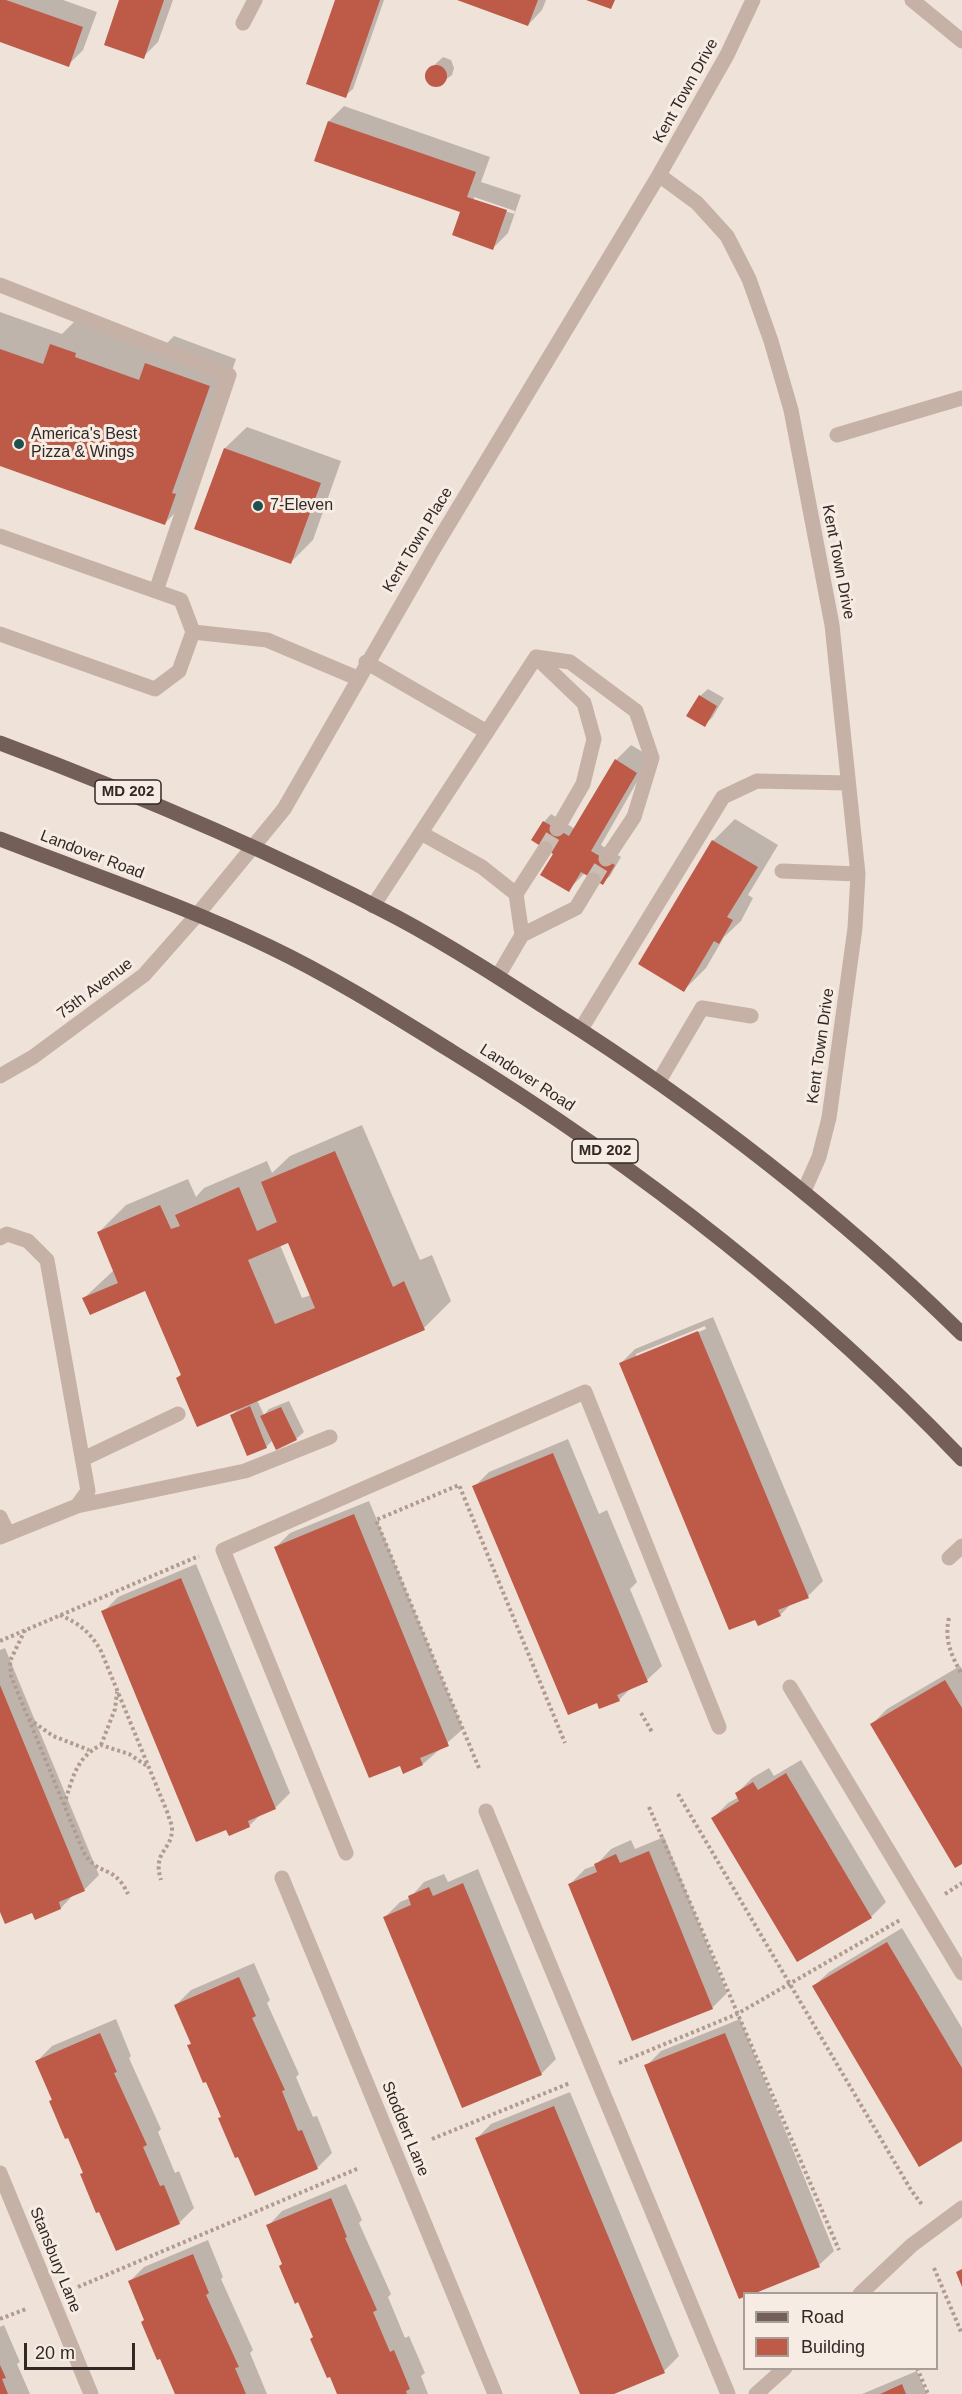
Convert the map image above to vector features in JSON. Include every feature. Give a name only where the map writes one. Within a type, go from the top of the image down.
[{"type":"main road","name":"MD 202","points":[[0,743],[117,787],[254,846],[423,932],[498,976],[659,1081],[751,1149],[848,1228],[962,1334]]},
{"type":"main road","name":"Landover Road","points":[[0,839],[197,915],[271,947],[407,1024],[583,1135],[690,1214],[798,1302],[924,1420],[962,1459]]},
{"type":"street","points":[[243,23],[255,0]]},
{"type":"street","name":"Kent Town Drive","points":[[753,0],[727,55],[659,175],[697,203],[727,236],[749,279],[771,341],[791,410],[832,625],[858,874],[855,928],[829,1118],[819,1157],[804,1191]]},
{"type":"street","points":[[912,0],[962,41]]},
{"type":"street","name":"Kent Town Place","points":[[197,915],[284,809],[366,662],[659,175]]},
{"type":"street","points":[[0,285],[229,375],[156,591]]},
{"type":"street","points":[[837,435],[962,398]]},
{"type":"street","points":[[0,536],[181,600],[193,632],[179,671],[155,689],[0,634]]},
{"type":"street","points":[[193,632],[267,640],[357,678]]},
{"type":"street","points":[[373,906],[536,657]]},
{"type":"street","points":[[536,657],[584,703],[594,740],[583,784],[557,829]]},
{"type":"street","points":[[536,657],[570,662],[636,711],[652,758],[634,817],[606,859]]},
{"type":"street","points":[[366,662],[487,732]]},
{"type":"street","points":[[580,1029],[723,797],[757,781],[847,783]]},
{"type":"street","points":[[421,832],[482,867],[516,894]]},
{"type":"street","points":[[522,935],[516,894],[545,849]]},
{"type":"street","points":[[782,871],[858,874]]},
{"type":"street","points":[[498,976],[522,935],[576,908],[593,880]]},
{"type":"street","name":"75th Avenue","points":[[0,1076],[33,1057],[144,975],[197,915]]},
{"type":"street","points":[[659,1081],[702,1008],[751,1016]]},
{"type":"street","points":[[0,1238],[8,1234],[28,1241],[46,1260],[88,1491],[77,1506]]},
{"type":"street","points":[[346,1853],[223,1550],[585,1392],[719,1727]]},
{"type":"street","points":[[83,1459],[178,1414]]},
{"type":"street","points":[[0,1517],[4,1536],[77,1506],[245,1471],[330,1437]]},
{"type":"street","points":[[949,1558],[962,1546]]},
{"type":"street","points":[[790,1687],[962,1973]]},
{"type":"street","points":[[486,1811],[728,2394]]},
{"type":"street","name":"Stoddert Lane","points":[[282,1878],[495,2394]]},
{"type":"street","name":"Stansbury Lane","points":[[0,2172],[91,2394]]},
{"type":"street","points":[[862,2292],[912,2245],[962,2208]]},
{"type":"street","points":[[762,2392],[783,2370]]},
{"type":"path","points":[[479,1768],[376,1520],[459,1485],[565,1743]]},
{"type":"path","points":[[0,1641],[200,1555],[223,1550]]},
{"type":"path","points":[[60,1615],[81,1625],[92,1635],[101,1651],[172,1828],[169,1842],[158,1860],[161,1880]]},
{"type":"path","points":[[949,1618],[946,1632],[951,1653],[962,1674]]},
{"type":"path","points":[[25,1630],[10,1661],[11,1676],[90,1863],[120,1881],[128,1894]]},
{"type":"path","points":[[101,1745],[115,1709],[117,1689]]},
{"type":"path","points":[[642,1713],[652,1732]]},
{"type":"path","points":[[29,1719],[53,1736],[89,1750]]},
{"type":"path","points":[[64,1805],[80,1761],[89,1750],[101,1745],[129,1754],[148,1767]]},
{"type":"path","points":[[678,1794],[911,2190],[923,2206]]},
{"type":"path","points":[[649,1807],[839,2250]]},
{"type":"path","points":[[944,1894],[962,1883]]},
{"type":"path","points":[[618,2063],[737,2014],[906,1916]]},
{"type":"path","points":[[432,2139],[576,2080]]},
{"type":"path","points":[[78,2287],[359,2168]]},
{"type":"path","points":[[934,2268],[962,2334]]},
{"type":"path","points":[[0,2319],[32,2306]]},
{"type":"path","points":[[918,2370],[928,2394]]},
{"type":"building","points":[[0,0],[6,0],[83,27],[69,67],[0,42]]},
{"type":"building","points":[[119,0],[164,0],[144,59],[104,45]]},
{"type":"building","points":[[335,0],[380,0],[346,98],[306,84]]},
{"type":"building","points":[[457,0],[538,0],[528,26]]},
{"type":"building","points":[[586,0],[615,0],[611,9]]},
{"type":"building","points":[[436,65],[444,68],[447,76],[444,84],[436,87],[428,84],[425,76],[428,68]]},
{"type":"building","points":[[328,121],[476,172],[467,197],[507,210],[493,250],[452,235],[460,212],[314,161]]},
{"type":"building","points":[[50,344],[76,353],[75,357],[139,380],[145,363],[210,386],[172,493],[176,494],[165,525],[0,466],[0,349],[43,364]]},
{"type":"building","name":"7-Eleven","points":[[224,448],[321,483],[291,564],[194,529]]},
{"type":"building","points":[[699,695],[717,706],[705,727],[686,716]]},
{"type":"building","points":[[615,759],[637,773],[591,851],[615,865],[603,885],[581,872],[569,892],[540,875],[553,854],[531,840],[543,821],[569,836]]},
{"type":"building","points":[[712,840],[758,867],[727,917],[733,920],[719,944],[714,941],[684,992],[638,964]]},
{"type":"building","points":[[335,1151],[393,1287],[404,1281],[425,1330],[197,1427],[176,1378],[181,1375],[145,1291],[90,1315],[82,1298],[118,1283],[97,1232],[160,1205],[171,1229],[180,1226],[175,1215],[239,1187],[257,1231],[277,1222],[261,1182]],"holes":[[[288,1243],[315,1308],[275,1324],[248,1260]]]},
{"type":"building","points":[[698,1331],[809,1598],[778,1610],[781,1616],[758,1626],[755,1620],[729,1630],[619,1363]]},
{"type":"building","points":[[250,1406],[267,1448],[247,1456],[230,1415]]},
{"type":"building","points":[[281,1407],[297,1440],[276,1450],[260,1416]]},
{"type":"building","points":[[553,1453],[648,1682],[617,1695],[620,1701],[599,1709],[597,1703],[568,1715],[472,1486]]},
{"type":"building","points":[[354,1514],[449,1746],[420,1758],[423,1765],[403,1774],[400,1766],[369,1778],[274,1547]]},
{"type":"building","points":[[181,1578],[276,1809],[248,1821],[250,1827],[229,1836],[226,1830],[196,1842],[101,1611]]},
{"type":"building","points":[[945,1680],[962,1708],[962,1864],[955,1868],[870,1724]]},
{"type":"building","points":[[0,1685],[85,1891],[59,1902],[61,1909],[35,1920],[32,1913],[5,1924],[0,1912]]},
{"type":"building","points":[[786,1773],[872,1918],[797,1962],[711,1818],[739,1801],[735,1793],[753,1782],[758,1790]]},
{"type":"building","points":[[649,1851],[713,2009],[632,2041],[568,1884],[597,1872],[594,1864],[616,1854],[620,1863]]},
{"type":"building","points":[[463,1883],[542,2075],[462,2108],[383,1917],[411,1905],[408,1896],[429,1887],[433,1896]]},
{"type":"building","points":[[887,1942],[962,2068],[962,2141],[919,2167],[812,1986]]},
{"type":"building","points":[[239,1977],[256,2016],[252,2018],[285,2090],[282,2091],[298,2131],[302,2130],[318,2169],[255,2196],[238,2157],[235,2158],[206,2082],[203,2083],[187,2045],[191,2044],[174,2005]]},
{"type":"building","points":[[100,2033],[117,2072],[114,2073],[147,2145],[143,2147],[160,2186],[164,2185],[180,2224],[116,2251],[99,2212],[96,2213],[80,2174],[83,2173],[68,2138],[65,2139],[49,2101],[52,2100],[35,2061]]},
{"type":"building","points":[[725,2033],[820,2267],[758,2292],[743,2292],[743,2297],[739,2299],[644,2065]]},
{"type":"building","points":[[554,2106],[665,2373],[614,2394],[580,2394],[475,2138]]},
{"type":"building","points":[[331,2198],[347,2237],[345,2238],[377,2310],[373,2312],[390,2352],[394,2350],[410,2389],[406,2391],[407,2394],[337,2394],[330,2377],[327,2378],[310,2339],[313,2337],[298,2302],[295,2304],[279,2266],[282,2264],[266,2225]]},
{"type":"building","points":[[193,2254],[209,2293],[206,2295],[239,2367],[235,2368],[246,2394],[175,2394],[141,2322],[144,2320],[128,2281]]},
{"type":"building","points":[[962,2269],[962,2287],[956,2272]]},
{"type":"building","points":[[0,2365],[6,2378],[2,2379],[8,2394],[0,2394]]},
{"type":"building","points":[[902,2384],[906,2394],[880,2394]]},
{"type":"tunnel","points":[[545,849],[557,829]]},
{"type":"tunnel","points":[[593,880],[606,859]]},
{"type":"place","name":"America's Best Pizza & Wings","points":[[19,444]]},
{"type":"place","name":"7-Eleven","points":[[258,506]]}]
